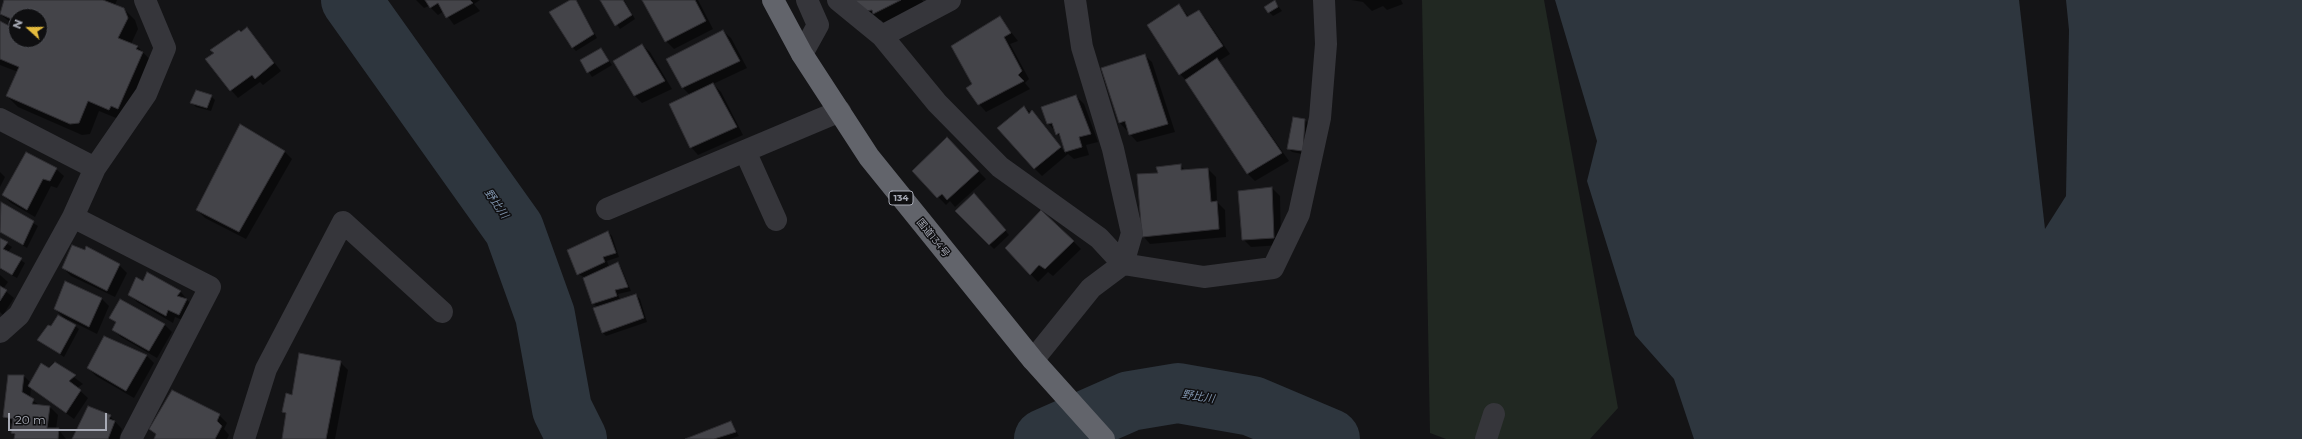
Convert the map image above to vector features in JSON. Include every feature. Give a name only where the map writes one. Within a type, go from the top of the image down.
[{"type":"highway","name":"国道134号","points":[[773,0],[802,54],[869,157],[1033,360],[1104,439]]},
{"type":"street","points":[[0,332],[19,315],[73,217],[95,168],[146,94],[165,48],[145,0]]},
{"type":"street","points":[[802,54],[818,25],[807,0]]},
{"type":"street","points":[[838,0],[882,36],[937,103],[1000,167],[1099,238],[1123,264],[1204,277],[1273,268],[1299,214],[1320,118],[1326,44],[1324,0]]},
{"type":"street","points":[[882,36],[950,0]]},
{"type":"street","points":[[1033,360],[1091,288],[1123,264],[1132,233],[1113,149],[1082,47],[1075,0]]},
{"type":"street","points":[[607,209],[840,111]]},
{"type":"street","points":[[0,119],[95,168]]},
{"type":"street","points":[[745,151],[776,220]]},
{"type":"street","points":[[73,217],[210,287],[131,439]]},
{"type":"street","points":[[244,439],[266,369],[343,222],[442,312]]},
{"type":"street","points":[[1486,439],[1494,414]]},
{"type":"shaded area","points":[[1422,0],[1544,0],[1618,408],[1590,439],[1446,439],[1430,433]]},
{"type":"shaded area","points":[[1555,0],[2302,0],[2302,439],[1694,439],[1674,379],[1635,335],[1587,181],[1597,141]]},
{"type":"pier","points":[[2019,0],[2066,0],[2069,30],[2066,196],[2045,229]]},
{"type":"building","points":[[4,0],[103,0],[124,8],[128,18],[118,38],[138,46],[136,49],[143,52],[118,109],[111,106],[109,110],[88,101],[79,123],[70,124],[6,96],[19,67],[0,59],[0,21],[8,25],[8,48],[48,48],[48,8],[8,8],[8,18],[0,14]]},
{"type":"building","points":[[425,0],[470,0],[473,3],[446,18],[438,3],[430,8]]},
{"type":"building","points":[[570,0],[576,0],[594,34],[572,48],[549,12]]},
{"type":"building","points":[[600,0],[623,0],[632,15],[615,26]]},
{"type":"building","points":[[642,0],[695,0],[706,21],[665,42]]},
{"type":"building","points":[[853,0],[901,0],[873,14],[872,10],[866,11]]},
{"type":"building","points":[[1275,0],[1278,7],[1268,13],[1264,7]]},
{"type":"building","points":[[1179,4],[1187,17],[1199,10],[1223,46],[1179,75],[1147,25]]},
{"type":"building","points":[[1000,16],[1011,33],[1004,37],[1022,71],[1018,75],[1024,81],[978,105],[966,88],[972,84],[951,46]]},
{"type":"building","points":[[247,27],[274,63],[255,79],[252,75],[230,91],[205,59],[214,53],[210,50],[239,30],[241,32]]},
{"type":"building","points":[[723,30],[740,61],[682,88],[666,59]]},
{"type":"building","points":[[642,44],[665,81],[634,96],[613,61]]},
{"type":"building","points":[[601,48],[609,61],[587,73],[580,60]]},
{"type":"building","points":[[1145,54],[1168,124],[1129,135],[1125,121],[1119,123],[1101,68]]},
{"type":"building","points":[[1217,58],[1282,153],[1247,174],[1185,80]]},
{"type":"building","points":[[713,83],[737,127],[690,148],[669,104]]},
{"type":"building","points":[[196,90],[212,95],[207,108],[190,103]]},
{"type":"building","points":[[1076,95],[1091,134],[1079,137],[1082,147],[1065,152],[1059,133],[1056,135],[1052,123],[1047,124],[1041,107]]},
{"type":"building","points":[[1024,106],[1029,114],[1032,110],[1061,147],[1034,169],[997,128]]},
{"type":"building","points":[[1293,117],[1305,119],[1303,151],[1287,149]]},
{"type":"building","points":[[240,124],[285,151],[239,232],[196,210]]},
{"type":"building","points":[[947,137],[979,171],[947,200],[942,194],[937,198],[912,171]]},
{"type":"building","points":[[26,152],[57,168],[50,181],[43,179],[27,210],[2,195]]},
{"type":"building","points":[[1181,164],[1181,170],[1208,168],[1211,202],[1217,201],[1219,229],[1142,237],[1137,174],[1158,173],[1156,167]]},
{"type":"building","points":[[1272,187],[1274,238],[1242,240],[1238,191]]},
{"type":"building","points":[[974,193],[1006,230],[989,245],[955,211]]},
{"type":"building","points":[[1,202],[34,221],[23,245],[0,232]]},
{"type":"building","points":[[1041,210],[1074,241],[1045,269],[1039,265],[1030,275],[1005,248]]},
{"type":"building","points":[[608,231],[616,253],[603,257],[605,262],[577,275],[567,250]]},
{"type":"building","points":[[0,238],[8,242],[3,249],[22,258],[12,275],[0,268]]},
{"type":"building","points":[[72,245],[85,250],[86,246],[120,264],[107,291],[62,268]]},
{"type":"building","points":[[618,262],[628,287],[615,290],[617,296],[592,304],[583,278]]},
{"type":"building","points":[[147,272],[181,291],[177,296],[187,299],[179,315],[168,310],[166,316],[128,295],[136,277],[143,281]]},
{"type":"building","points":[[65,281],[102,298],[89,327],[54,309]]},
{"type":"building","points":[[0,286],[7,290],[0,301]]},
{"type":"building","points":[[636,294],[644,318],[602,333],[593,308]]},
{"type":"building","points":[[120,299],[165,324],[149,351],[112,330],[116,322],[109,318]]},
{"type":"building","points":[[58,315],[76,325],[60,354],[37,340],[48,325],[51,326]]},
{"type":"building","points":[[104,336],[147,355],[126,391],[87,368]]},
{"type":"building","points":[[299,353],[341,361],[326,439],[282,439],[286,413],[282,412],[286,393],[292,395]]},
{"type":"building","points":[[55,362],[76,375],[69,381],[81,390],[66,413],[28,386],[41,363],[49,368]]},
{"type":"building","points":[[8,375],[24,375],[22,392],[34,399],[32,404],[50,406],[47,428],[59,428],[58,439],[14,439],[15,434],[11,433],[13,419],[3,417]]},
{"type":"building","points":[[172,390],[220,414],[217,421],[222,426],[215,439],[154,439],[156,434],[149,429]]},
{"type":"building","points":[[88,406],[111,415],[109,419],[115,421],[108,439],[72,439]]},
{"type":"building","points":[[731,421],[736,432],[714,439],[685,439]]},
{"type":"waterway","name":"野比川","points":[[351,0],[514,229],[545,315],[562,409],[577,439]]},
{"type":"waterway","name":"野比川","points":[[1044,439],[1130,401],[1178,393],[1252,406],[1330,439]]}]
